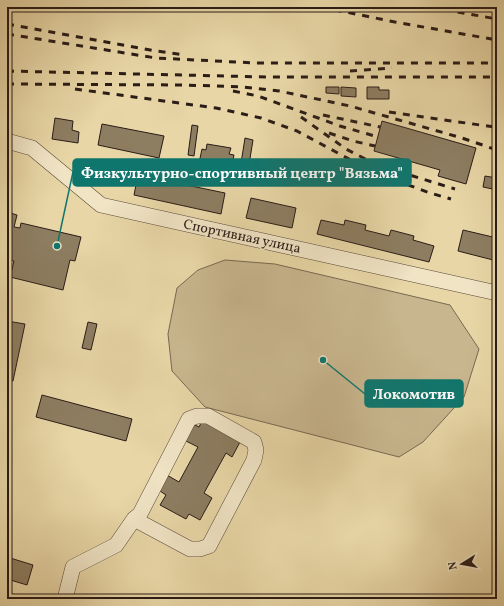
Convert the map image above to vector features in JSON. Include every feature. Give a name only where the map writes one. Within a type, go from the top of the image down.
[{"type":"street","name":"Спортивная улица","points":[[7,140],[32,148],[101,205],[497,293]]},
{"type":"street","points":[[65,599],[73,567],[116,545],[134,519],[140,514],[188,420],[197,416],[208,416],[254,442],[256,450],[254,460],[209,546],[200,549],[190,549],[134,519]]},
{"type":"shaded area","points":[[225,260],[275,264],[450,305],[479,349],[464,397],[423,442],[399,457],[205,407],[172,371],[168,334],[177,288],[198,270]]},
{"type":"building","points":[[326,87],[339,87],[339,94],[326,93]]},
{"type":"building","points":[[341,87],[356,88],[356,97],[341,96]]},
{"type":"building","points":[[367,87],[379,87],[379,90],[389,90],[389,99],[367,99]]},
{"type":"building","points":[[55,118],[73,121],[72,130],[79,132],[78,143],[52,139]]},
{"type":"building","points":[[382,121],[476,148],[466,184],[438,176],[440,170],[374,151]]},
{"type":"building","points":[[102,124],[164,136],[159,158],[98,145]]},
{"type":"building","points":[[192,125],[198,126],[194,156],[188,155]]},
{"type":"building","points":[[245,138],[253,140],[246,183],[238,182]]},
{"type":"building","points":[[207,144],[231,148],[229,154],[234,155],[231,169],[199,163],[202,149],[206,150]]},
{"type":"building","points":[[138,175],[225,193],[221,214],[134,195]]},
{"type":"building","points":[[485,176],[497,178],[497,190],[483,187]]},
{"type":"building","points":[[251,198],[296,208],[292,228],[246,218]]},
{"type":"building","points":[[7,212],[17,215],[14,227],[20,228],[21,223],[81,237],[75,261],[70,260],[63,290],[10,277],[14,261],[8,259],[7,262]]},
{"type":"building","points":[[321,220],[344,225],[345,220],[366,225],[365,230],[389,236],[391,230],[414,236],[413,240],[434,246],[429,262],[317,234]]},
{"type":"building","points":[[463,230],[497,238],[497,261],[458,251]]},
{"type":"building","points":[[7,321],[25,324],[13,381],[7,380]]},
{"type":"building","points":[[88,322],[97,324],[91,350],[82,348]]},
{"type":"building","points":[[42,395],[132,419],[126,441],[36,417]]},
{"type":"building","points":[[205,415],[240,442],[232,457],[226,453],[204,493],[212,498],[200,520],[189,514],[186,519],[160,505],[166,495],[157,489],[165,474],[179,482],[198,447],[182,439],[191,423],[199,427]]},
{"type":"building","points":[[7,557],[33,565],[27,585],[7,579]]},
{"type":"railway","points":[[321,7],[497,40]]},
{"type":"railway","points":[[430,7],[497,19]]},
{"type":"railway","points":[[7,24],[185,55]]},
{"type":"railway","points":[[7,34],[156,58],[256,63],[497,63]]},
{"type":"railway","points":[[350,71],[392,68]]},
{"type":"railway","points":[[7,71],[268,77],[497,77]]},
{"type":"railway","points":[[7,84],[185,85],[243,87],[279,91],[350,106],[462,138],[497,150]]},
{"type":"railway","points":[[75,89],[216,108],[261,118],[297,131],[373,172],[451,199]]},
{"type":"railway","points":[[233,91],[258,96],[340,126],[378,137]]},
{"type":"railway","points":[[389,112],[494,127]]},
{"type":"railway","points":[[323,115],[380,127]]},
{"type":"railway","points":[[301,117],[346,149],[377,165],[455,189]]},
{"type":"railway","points":[[329,133],[375,146]]},
{"type":"place","name":"Физкультурно-спортивный центр \"Вязьма\"","points":[[57,246]]},
{"type":"place","name":"Локомотив","points":[[323,360]]}]
